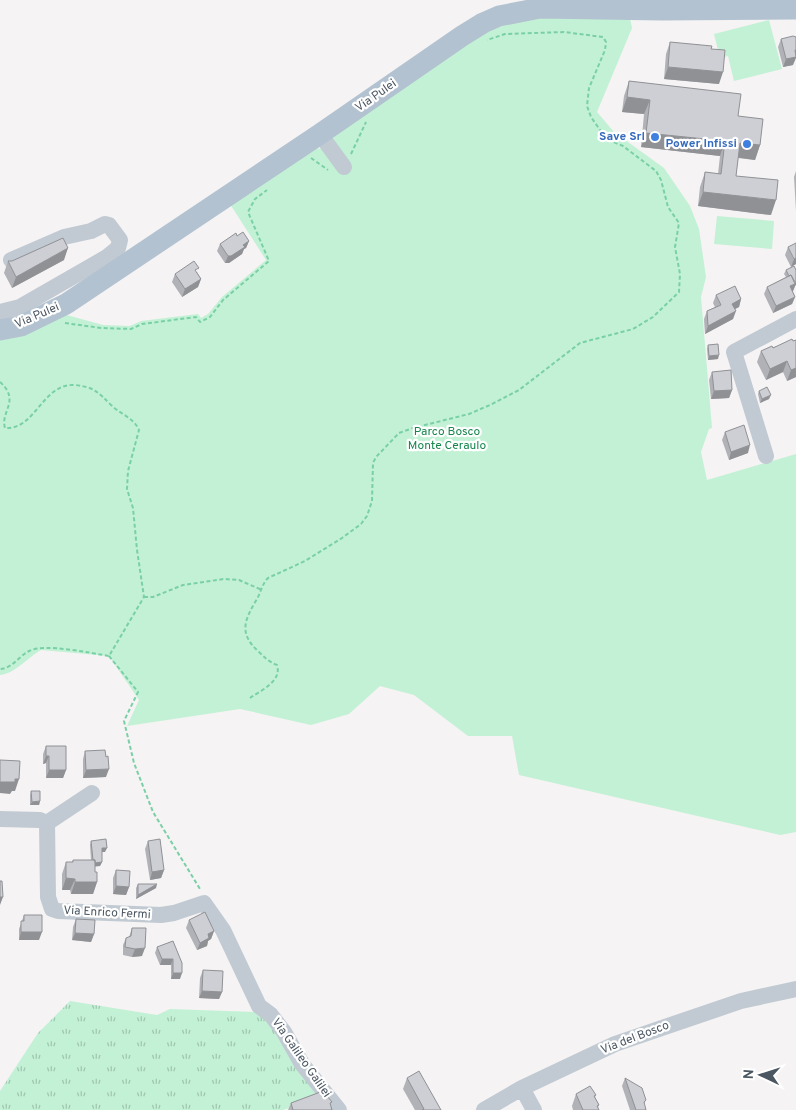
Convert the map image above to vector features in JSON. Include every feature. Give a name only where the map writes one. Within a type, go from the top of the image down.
[{"type":"main road","name":"Via Pulei","points":[[0,330],[21,326],[66,304],[111,264],[320,134],[483,23],[499,16],[540,8],[614,3],[721,5],[796,9]]},
{"type":"street","points":[[320,134],[344,168]]},
{"type":"street","points":[[0,312],[20,307],[111,264],[120,240],[109,225],[106,224],[91,231],[64,237],[11,260]]},
{"type":"street","points":[[766,456],[734,352],[796,319]]},
{"type":"street","points":[[0,819],[40,820],[46,822],[92,793]]},
{"type":"street","name":"Via Enrico Fermi","points":[[46,822],[48,897],[52,909],[58,911],[161,916],[204,903]]},
{"type":"street","name":"Via Galileo Galilei","points":[[204,903],[224,930],[259,1006],[271,1015],[284,1032],[302,1064],[338,1110]]},
{"type":"street","name":"Via del Bosco","points":[[484,1110],[522,1088],[615,1044],[741,1001],[796,989]]},
{"type":"street","points":[[522,1088],[534,1110]]},
{"type":"path","points":[[250,698],[274,681],[279,672],[277,665],[250,644],[246,637],[248,615],[264,583],[268,578],[305,561],[361,524],[367,516],[372,501],[373,463],[376,457],[399,433],[469,414],[490,405],[519,390],[580,343],[633,329],[653,317],[679,292],[680,274],[675,247],[679,222],[668,207],[662,180],[656,171],[623,146],[611,141],[591,117],[587,106],[590,88],[605,50],[606,42],[602,37],[564,32],[505,34],[482,42]]},
{"type":"path","points":[[311,158],[329,170],[344,168],[369,116]]},
{"type":"path","points":[[58,322],[101,328],[131,329],[142,324],[196,317],[200,322],[210,317],[224,300],[269,260],[248,212],[255,199],[271,187]]},
{"type":"path","points":[[0,382],[8,390],[9,397],[3,418],[5,428],[15,427],[22,423],[55,389],[69,385],[89,387],[99,392],[118,412],[133,421],[139,430],[128,471],[127,489],[133,508],[144,597],[109,656]]},
{"type":"path","points":[[144,597],[153,597],[183,585],[224,579],[239,580],[262,590]]},
{"type":"path","points":[[0,670],[8,668],[28,651],[44,647],[109,656],[138,692],[124,721],[134,763],[153,812],[204,896],[204,903]]},
{"type":"green space","name":"Parco Bosco Monte Ceraulo","points":[[526,17],[630,18],[632,28],[597,112],[614,132],[664,168],[690,206],[699,229],[706,277],[701,297],[712,428],[709,429],[701,452],[707,480],[796,454],[796,832],[780,835],[519,775],[512,736],[468,736],[414,695],[380,686],[349,714],[311,725],[240,709],[127,726],[139,700],[109,656],[41,650],[16,668],[0,675],[0,338],[63,314],[103,325],[130,326],[141,321],[198,314],[201,318],[208,314],[222,297],[266,260],[230,204],[314,148],[325,149],[333,143],[334,134],[478,35]]},
{"type":"green space","points":[[769,20],[782,69],[734,81],[728,56],[720,58],[714,34]]},
{"type":"green space","points":[[717,216],[774,221],[772,249],[714,244]]},
{"type":"green space","points":[[70,1001],[157,1015],[170,1009],[255,1012],[266,1018],[322,1097],[283,1110],[0,1110],[0,1091],[38,1033]]},
{"type":"building","points":[[796,37],[796,57],[786,59],[781,39]]},
{"type":"building","points":[[670,42],[712,46],[711,49],[725,50],[723,72],[668,67]]},
{"type":"building","points":[[629,81],[741,94],[738,116],[763,119],[760,145],[740,143],[736,176],[778,180],[776,200],[703,192],[705,172],[721,174],[725,141],[646,133],[650,100],[627,97]]},
{"type":"building","points":[[243,232],[249,241],[243,245],[245,247],[228,256],[220,244],[236,233],[237,236]]},
{"type":"building","points":[[63,238],[68,248],[16,277],[8,261],[12,261]]},
{"type":"building","points":[[796,243],[796,258],[794,259],[788,247]]},
{"type":"building","points":[[194,261],[199,268],[195,270],[201,279],[185,289],[175,274]]},
{"type":"building","points":[[794,266],[796,282],[791,275],[789,276],[786,270]]},
{"type":"building","points":[[791,275],[795,284],[790,286],[795,297],[776,306],[767,287]]},
{"type":"building","points":[[735,286],[741,299],[732,304],[736,311],[708,326],[707,311],[721,305],[716,295]]},
{"type":"building","points":[[792,339],[793,341],[796,340],[796,368],[791,370],[787,361],[770,369],[761,351],[772,346],[773,348]]},
{"type":"building","points":[[718,344],[719,355],[709,356],[708,345]]},
{"type":"building","points":[[731,370],[732,390],[714,391],[712,372]]},
{"type":"building","points":[[767,387],[771,395],[762,399],[759,391]]},
{"type":"building","points":[[744,425],[750,445],[731,452],[725,432]]},
{"type":"building","points":[[46,746],[66,746],[66,770],[49,770],[49,756],[46,756]]},
{"type":"building","points":[[105,750],[106,757],[108,756],[109,769],[86,770],[85,751]]},
{"type":"building","points":[[0,760],[20,761],[19,779],[15,779],[15,782],[0,782]]},
{"type":"building","points":[[31,791],[40,791],[40,801],[32,802]]},
{"type":"building","points":[[106,839],[107,848],[102,848],[102,862],[95,863],[91,841]]},
{"type":"building","points":[[160,839],[164,870],[152,872],[148,841]]},
{"type":"building","points":[[73,860],[95,860],[97,882],[75,882],[75,879],[66,878],[66,862],[73,862]]},
{"type":"building","points":[[116,870],[130,871],[129,887],[116,886]]},
{"type":"building","points":[[0,881],[2,881],[3,897],[0,897]]},
{"type":"building","points":[[138,884],[157,884],[138,895]]},
{"type":"building","points":[[205,912],[214,931],[208,934],[209,938],[200,943],[189,920]]},
{"type":"building","points":[[24,915],[42,915],[42,932],[21,932],[21,921],[24,921]]},
{"type":"building","points":[[76,919],[95,920],[94,934],[75,933]]},
{"type":"building","points":[[132,928],[146,928],[145,948],[125,947],[126,938],[131,936]]},
{"type":"building","points":[[173,941],[182,963],[182,973],[173,973],[173,959],[162,959],[157,947]]},
{"type":"building","points":[[203,970],[223,971],[222,992],[202,991]]},
{"type":"building","points":[[419,1071],[441,1110],[422,1110],[424,1109],[407,1078]]},
{"type":"building","points":[[625,1078],[642,1088],[646,1100],[644,1102],[646,1110],[636,1110]]},
{"type":"building","points":[[590,1086],[596,1095],[594,1096],[599,1105],[597,1106],[599,1110],[583,1110],[576,1094]]},
{"type":"building","points":[[323,1091],[332,1102],[330,1103],[332,1110],[293,1110],[291,1103]]},
{"type":"place","name":"Save Srl","points":[[655,137]]},
{"type":"place","name":"Power Infissi","points":[[747,144]]}]
